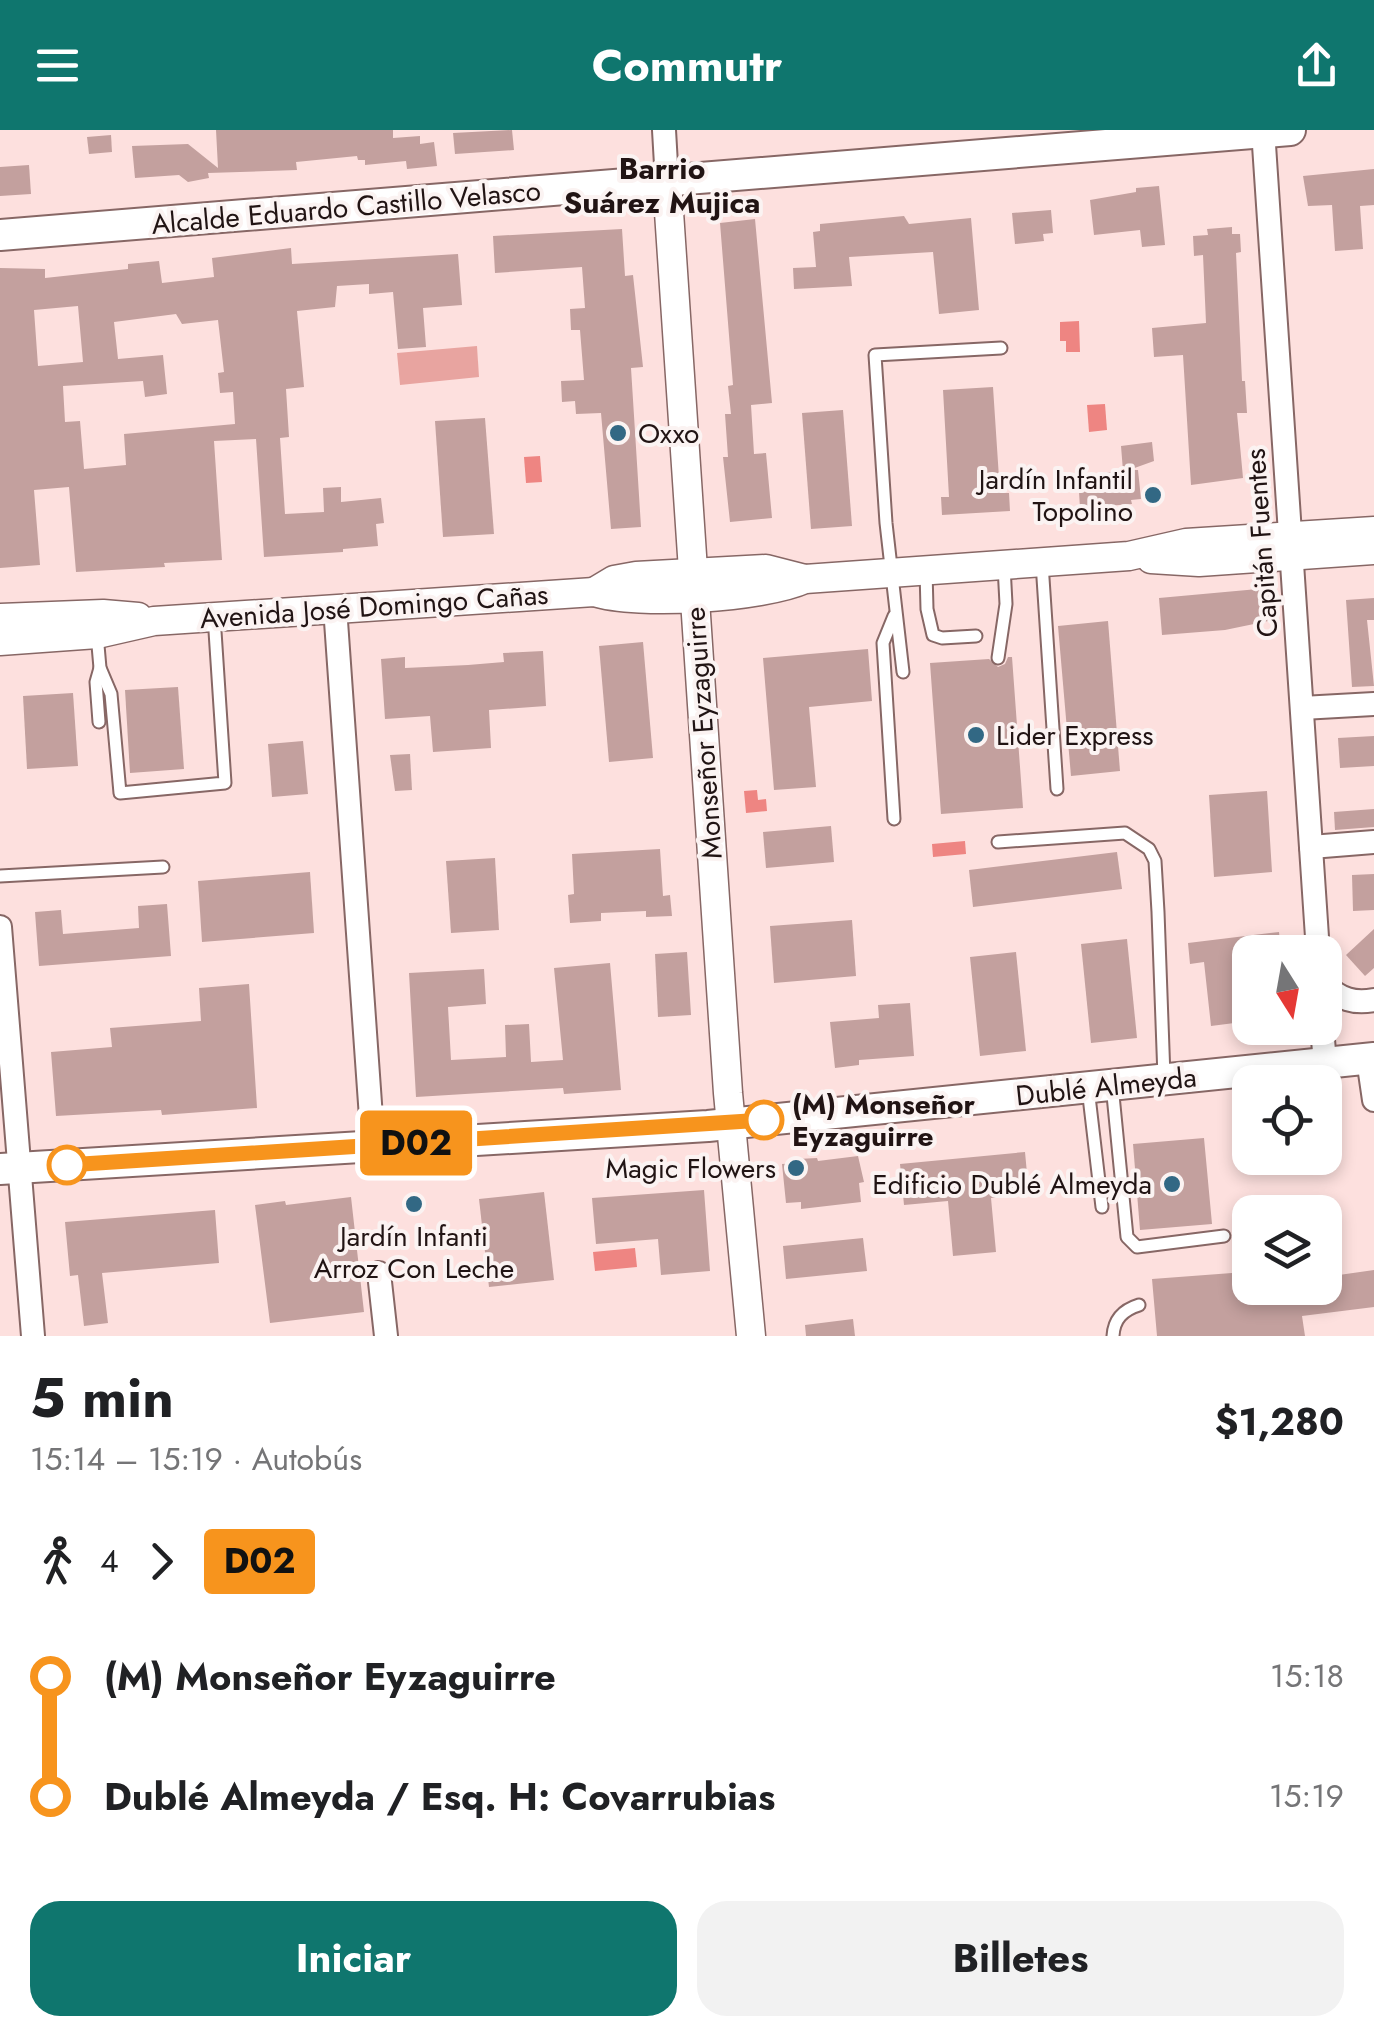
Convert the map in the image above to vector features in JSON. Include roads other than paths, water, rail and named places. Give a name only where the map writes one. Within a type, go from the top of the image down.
[{"type":"main road","name":"Alcalde Eduardo Castillo Velasco","points":[[0,235],[1272,131]]},
{"type":"main road","name":"Dublé Almeyda","points":[[10,1168],[730,1124],[1371,1058]]},
{"type":"street","name":"Monseñor Eyzaguirre","points":[[664,130],[730,1124],[751,1336]]},
{"type":"street","name":"Capitán Fuentes","points":[[1272,131],[1292,546],[1317,935]]},
{"type":"street","name":"Avenida José Domingo Cañas","points":[[0,642],[97,634],[154,621],[335,607],[594,592],[637,600],[693,584],[767,592],[806,579],[1130,556],[1180,562],[1374,531]]},
{"type":"street","name":"Avenida José Domingo Cañas","points":[[1292,546],[1374,550]]},
{"type":"street","points":[[335,607],[373,1146]]},
{"type":"street","name":"Avenida José Domingo Cañas","points":[[0,618],[103,614],[154,621]]},
{"type":"street","points":[[1302,708],[1374,704]]},
{"type":"street","points":[[1311,846],[1374,842]]},
{"type":"street","points":[[0,927],[10,1168],[33,1336]]},
{"type":"street","points":[[1342,997],[1356,1003],[1373,1001],[1374,1012]]},
{"type":"street","points":[[1323,1045],[1324,1063]]},
{"type":"street","points":[[1371,1058],[1374,1100]]},
{"type":"street","points":[[379,1273],[386,1336]]},
{"type":"lane","points":[[903,672],[875,354],[1001,348]]},
{"type":"lane","points":[[1042,563],[1057,788]]},
{"type":"lane","points":[[998,658],[1006,604],[1004,566]]},
{"type":"lane","points":[[926,571],[927,609],[933,635],[976,636]]},
{"type":"lane","points":[[894,819],[883,643],[896,612]]},
{"type":"lane","points":[[97,634],[100,668],[111,694],[120,793],[225,783],[214,616]]},
{"type":"lane","points":[[99,722],[96,682],[100,668]]},
{"type":"lane","points":[[998,842],[1124,833],[1149,849],[1154,861],[1158,912],[1164,1080]]},
{"type":"lane","points":[[0,876],[164,866]]},
{"type":"lane","points":[[1100,1086],[1102,1207]]},
{"type":"lane","points":[[1100,1086],[1127,1237],[1137,1247],[1224,1236]]},
{"type":"lane","points":[[1114,1336],[1114,1326],[1121,1315],[1138,1305]]},
{"type":"place","name":"Oxxo","points":[[618,433]]},
{"type":"place","name":"Jardín Infantil Topolino","points":[[1153,495]]},
{"type":"place","name":"Lider Express","points":[[976,735]]},
{"type":"place","name":"(M) Monseñor Eyzaguirre","points":[[764,1120]]},
{"type":"place","name":"Magic Flowers","points":[[796,1168]]},
{"type":"place","name":"Edificio Dublé Almeyda","points":[[1172,1184]]},
{"type":"place","name":"Jardín Infanti Arroz Con Leche","points":[[414,1204]]},
{"type":"district","name":"Barrio Suárez Mujica","points":[[662,186]]}]
